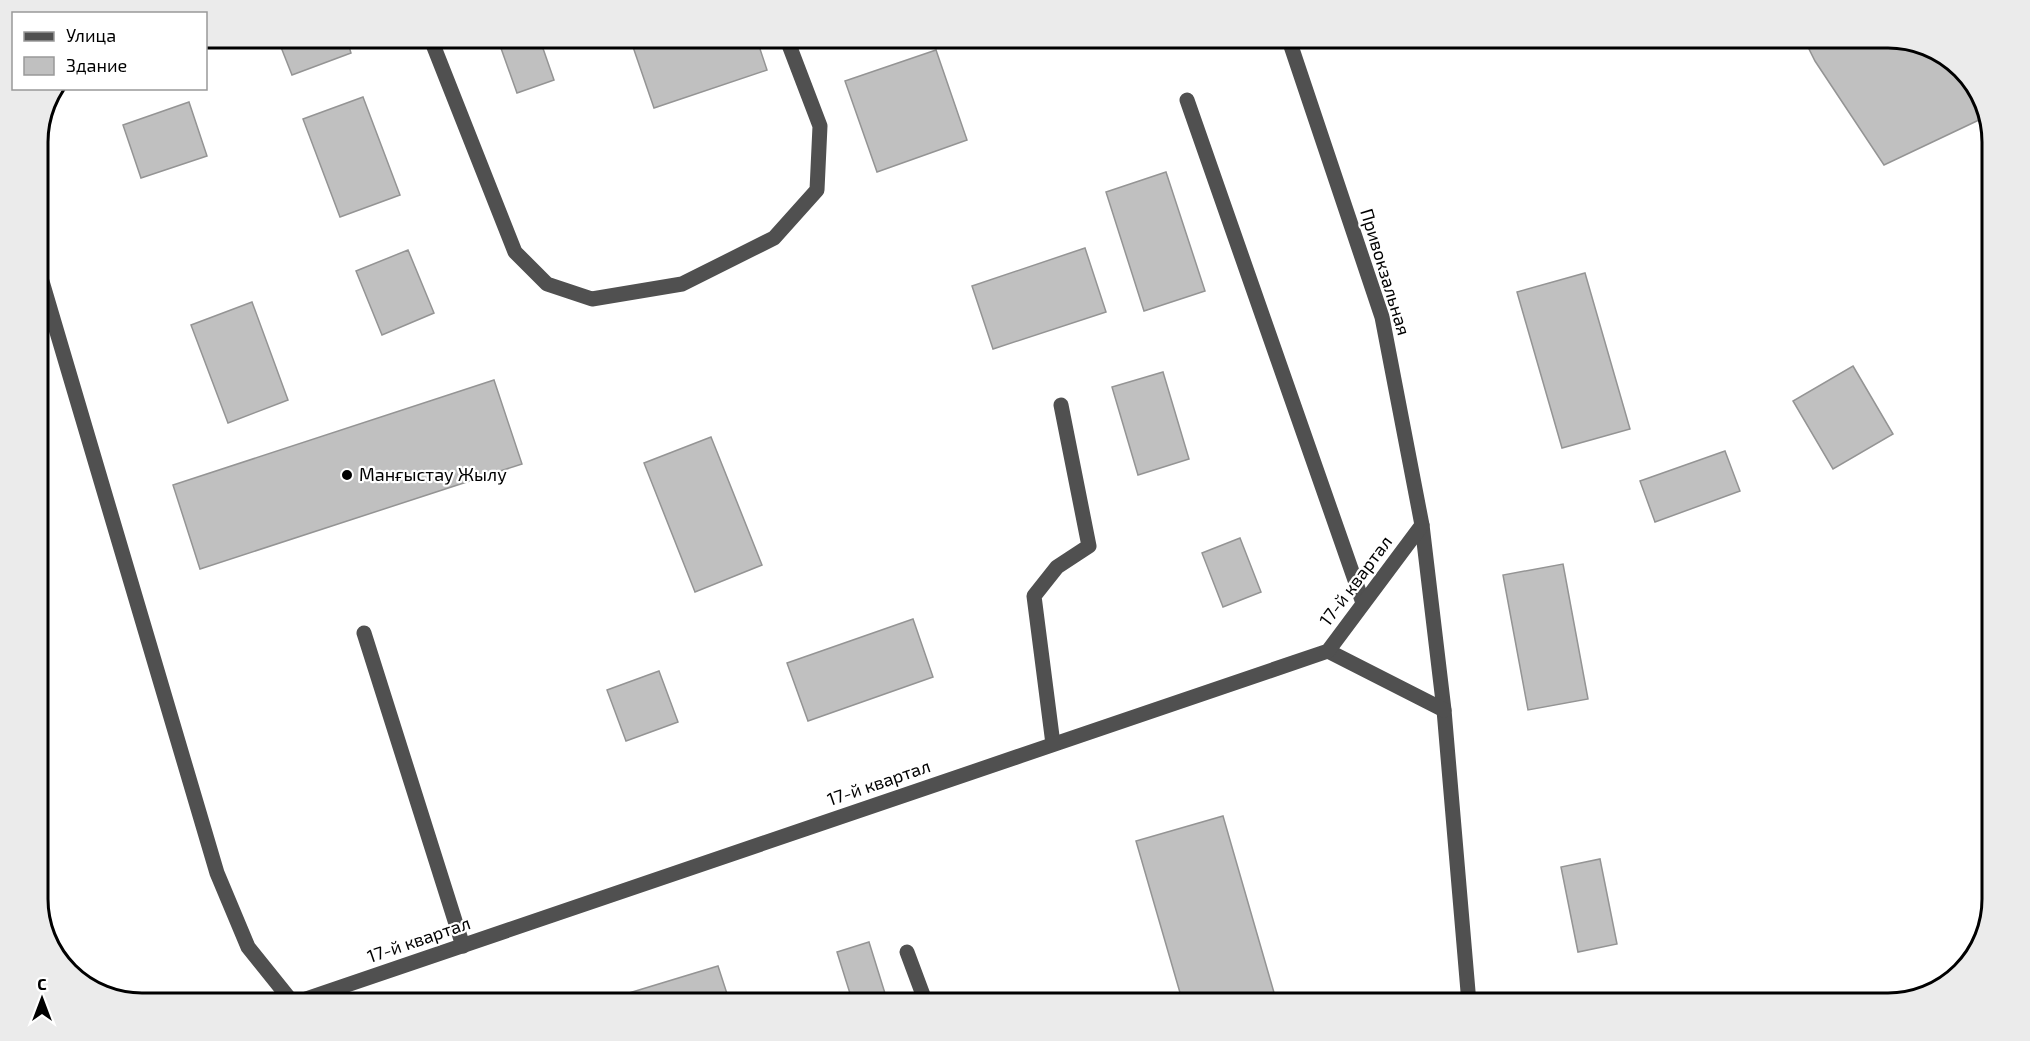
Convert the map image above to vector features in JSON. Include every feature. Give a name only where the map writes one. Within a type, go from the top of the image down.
[{"type":"street","points":[[434,48],[515,252],[547,284],[592,298],[681,284],[774,238],[817,190],[820,126],[790,48]]},
{"type":"street","name":"Привокзальная","points":[[1291,48],[1382,317],[1422,525],[1444,710],[1468,993]]},
{"type":"street","points":[[1186,100],[1363,603]]},
{"type":"street","points":[[48,302],[217,873],[248,947],[285,993]]},
{"type":"street","points":[[1053,744],[1034,596],[1057,567],[1089,546],[1061,405]]},
{"type":"street","name":"17-й квартал","points":[[326,993],[1328,651],[1422,525]]},
{"type":"street","points":[[364,633],[463,946]]},
{"type":"street","points":[[1328,651],[1444,710]]},
{"type":"street","points":[[907,952],[922,993]]},
{"type":"building","points":[[281,48],[349,48],[351,53],[292,75]]},
{"type":"building","points":[[501,48],[543,48],[554,80],[517,93]]},
{"type":"building","points":[[633,48],[760,48],[767,70],[654,108]]},
{"type":"building","points":[[1808,48],[1888,48],[1918,53],[1940,64],[1959,80],[1972,101],[1979,120],[1884,165]]},
{"type":"building","points":[[936,50],[967,140],[877,172],[845,81]]},
{"type":"building","points":[[363,97],[400,195],[340,217],[303,119]]},
{"type":"building","points":[[189,102],[207,156],[141,178],[123,125]]},
{"type":"building","points":[[1166,172],[1205,291],[1144,311],[1106,192]]},
{"type":"building","points":[[1085,248],[1106,312],[993,349],[972,286]]},
{"type":"building","points":[[408,250],[434,313],[382,335],[356,271]]},
{"type":"building","points":[[1585,273],[1630,429],[1562,448],[1517,292]]},
{"type":"building","points":[[252,302],[288,400],[228,423],[191,325]]},
{"type":"building","points":[[1853,366],[1893,434],[1833,469],[1793,401]]},
{"type":"building","points":[[1163,372],[1189,459],[1138,475],[1112,387]]},
{"type":"building","name":"Манғыстау Жылу","points":[[494,380],[522,464],[200,569],[173,485]]},
{"type":"building","points":[[711,437],[762,565],[695,592],[644,463]]},
{"type":"building","points":[[1725,451],[1740,491],[1655,522],[1640,481]]},
{"type":"building","points":[[1240,538],[1261,592],[1223,607],[1202,553]]},
{"type":"building","points":[[1563,564],[1588,699],[1528,710],[1503,575]]},
{"type":"building","points":[[913,619],[933,677],[808,721],[787,663]]},
{"type":"building","points":[[659,671],[678,722],[626,741],[607,690]]},
{"type":"building","points":[[1223,816],[1274,993],[1180,993],[1136,841]]},
{"type":"building","points":[[1600,859],[1617,944],[1578,952],[1561,867]]},
{"type":"building","points":[[869,942],[885,993],[850,993],[837,952]]},
{"type":"building","points":[[718,966],[727,993],[629,993]]},
{"type":"place","name":"Манғыстау Жылу","points":[[347,475]]}]
